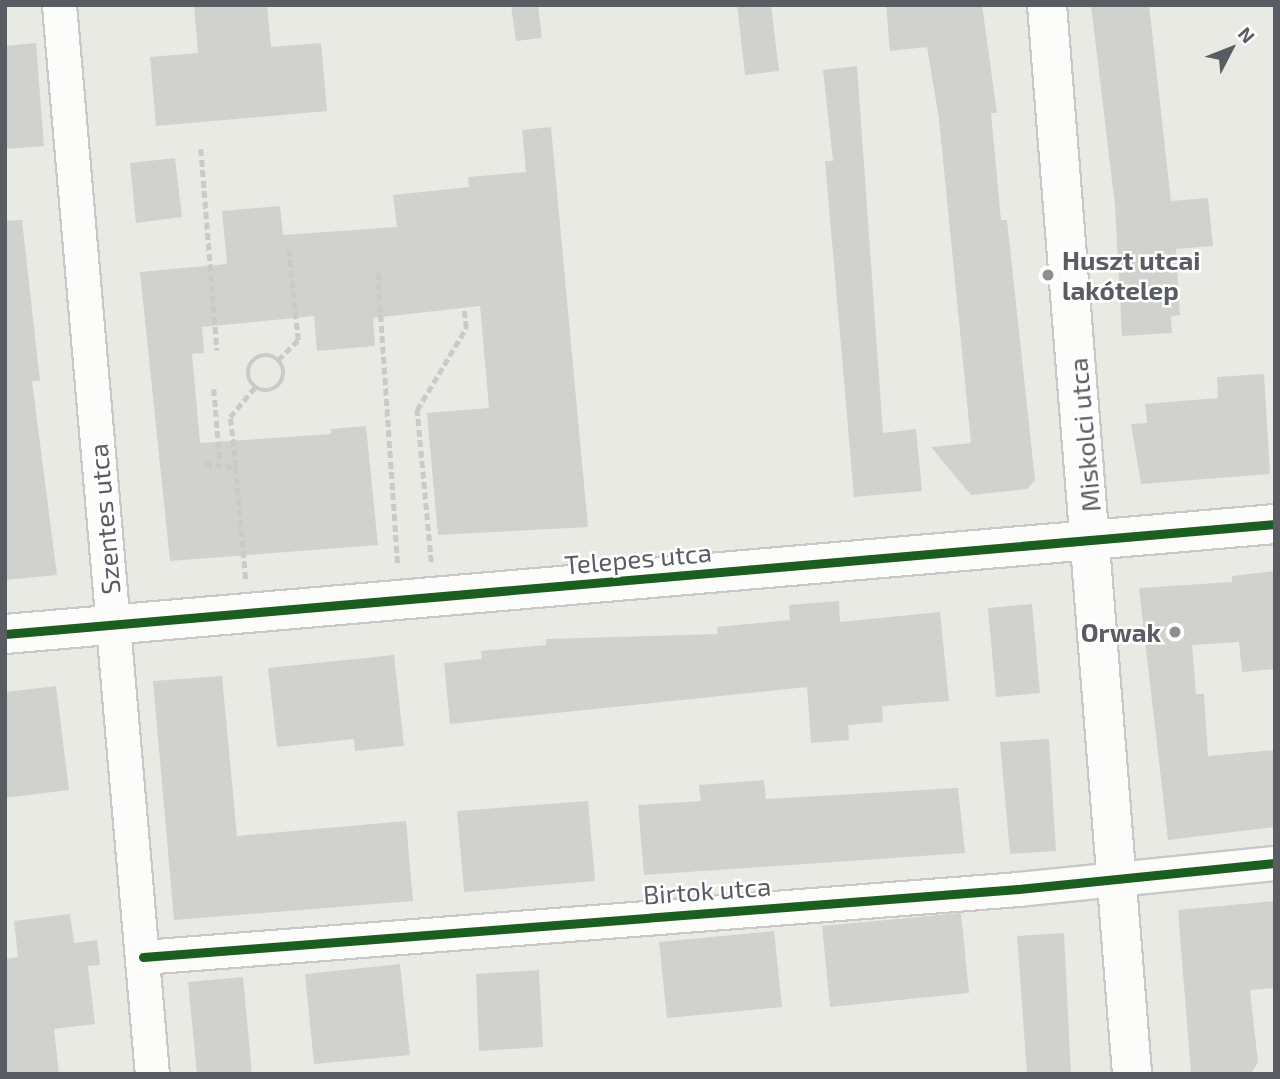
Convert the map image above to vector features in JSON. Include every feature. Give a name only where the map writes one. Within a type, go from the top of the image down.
[{"type":"street","name":"Szentes utca","points":[[60,5],[152,1074]]},
{"type":"street","name":"Miskolci utca","points":[[1046,5],[1093,541],[1132,1074]]},
{"type":"street","name":"Telepes utca","points":[[5,634],[1275,524]]},
{"type":"street","name":"Birtok utca","points":[[143,957],[1018,889],[1118,876],[1275,863]]},
{"type":"path","points":[[201,149],[217,350]]},
{"type":"path","points":[[278,360],[298,340],[288,245]]},
{"type":"path","points":[[378,273],[417,598]]},
{"type":"path","points":[[417,598],[417,410],[466,328],[464,308]]},
{"type":"path","points":[[255,387],[250,364],[266,354],[278,360]]},
{"type":"path","points":[[255,387],[266,391],[282,382],[278,360]]},
{"type":"path","points":[[250,612],[230,417],[255,387]]},
{"type":"path","points":[[214,389],[220,462]]},
{"type":"path","points":[[205,464],[220,462],[236,467]]},
{"type":"building","points":[[194,5],[267,5],[271,47],[321,43],[327,111],[156,126],[150,57],[198,53]]},
{"type":"building","points":[[511,5],[538,5],[542,38],[516,41]]},
{"type":"building","points":[[737,5],[771,5],[779,71],[745,75]]},
{"type":"building","points":[[886,5],[982,5],[997,113],[991,113],[1001,220],[1007,220],[1035,480],[1027,489],[971,495],[931,447],[971,443],[939,119],[927,47],[890,51]]},
{"type":"building","points":[[1091,5],[1149,5],[1171,201],[1208,198],[1213,246],[1176,249],[1180,315],[1171,316],[1172,333],[1122,336],[1115,206]]},
{"type":"building","points":[[36,43],[44,146],[5,149],[5,46]]},
{"type":"building","points":[[857,66],[883,433],[916,429],[922,491],[854,497],[825,161],[833,161],[823,70]]},
{"type":"building","points":[[551,127],[588,527],[438,535],[427,413],[489,408],[480,306],[373,318],[375,346],[317,351],[314,316],[202,327],[204,353],[192,354],[200,443],[331,434],[331,429],[366,426],[378,545],[170,561],[140,272],[227,264],[222,211],[280,206],[283,235],[397,227],[393,195],[469,187],[468,177],[526,172],[522,130]]},
{"type":"building","points":[[175,158],[182,217],[136,223],[130,163]]},
{"type":"building","points":[[22,220],[40,381],[32,381],[57,575],[5,580],[5,221]]},
{"type":"building","points":[[1264,374],[1270,474],[1141,484],[1131,424],[1147,423],[1145,404],[1218,398],[1217,377]]},
{"type":"building","points":[[1275,571],[1275,669],[1242,672],[1239,642],[1192,645],[1196,694],[1204,694],[1208,756],[1275,750],[1275,827],[1168,840],[1139,588],[1232,582],[1232,576]]},
{"type":"building","points":[[839,601],[840,622],[940,612],[949,701],[882,706],[883,722],[848,725],[849,740],[811,743],[807,687],[450,724],[444,663],[482,659],[481,651],[546,645],[546,639],[718,634],[717,627],[790,620],[789,605]]},
{"type":"building","points":[[1032,604],[1040,693],[996,697],[988,608]]},
{"type":"building","points":[[394,655],[404,746],[355,751],[354,739],[277,747],[268,668]]},
{"type":"building","points":[[222,676],[237,836],[406,821],[413,901],[174,920],[153,681]]},
{"type":"building","points":[[56,686],[69,790],[5,798],[5,692]]},
{"type":"building","points":[[1049,739],[1056,851],[1010,854],[1000,742]]},
{"type":"building","points":[[764,780],[766,799],[958,788],[965,853],[644,875],[638,805],[701,801],[699,785]]},
{"type":"building","points":[[588,801],[595,881],[464,892],[457,811]]},
{"type":"building","points":[[1275,901],[1275,988],[1250,990],[1258,1062],[1251,1074],[1191,1074],[1178,910]]},
{"type":"building","points":[[961,913],[969,993],[830,1007],[822,926]]},
{"type":"building","points":[[70,914],[74,943],[97,940],[100,965],[88,966],[95,1024],[54,1029],[59,1074],[5,1074],[5,959],[18,957],[14,921]]},
{"type":"building","points":[[774,931],[782,1007],[667,1018],[659,942]]},
{"type":"building","points":[[1064,933],[1071,1074],[1027,1074],[1017,936]]},
{"type":"building","points":[[400,964],[410,1055],[314,1064],[305,974]]},
{"type":"building","points":[[539,970],[543,1047],[479,1051],[476,974]]},
{"type":"building","points":[[243,977],[252,1074],[197,1074],[188,982]]},
{"type":"cycle path","points":[[5,634],[1275,524]]},
{"type":"cycle path","points":[[143,957],[1018,889],[1275,863]]},
{"type":"place","name":"Huszt utcai lakótelep","points":[[1048,275]]},
{"type":"place","name":"Orwak","points":[[1175,632]]}]
